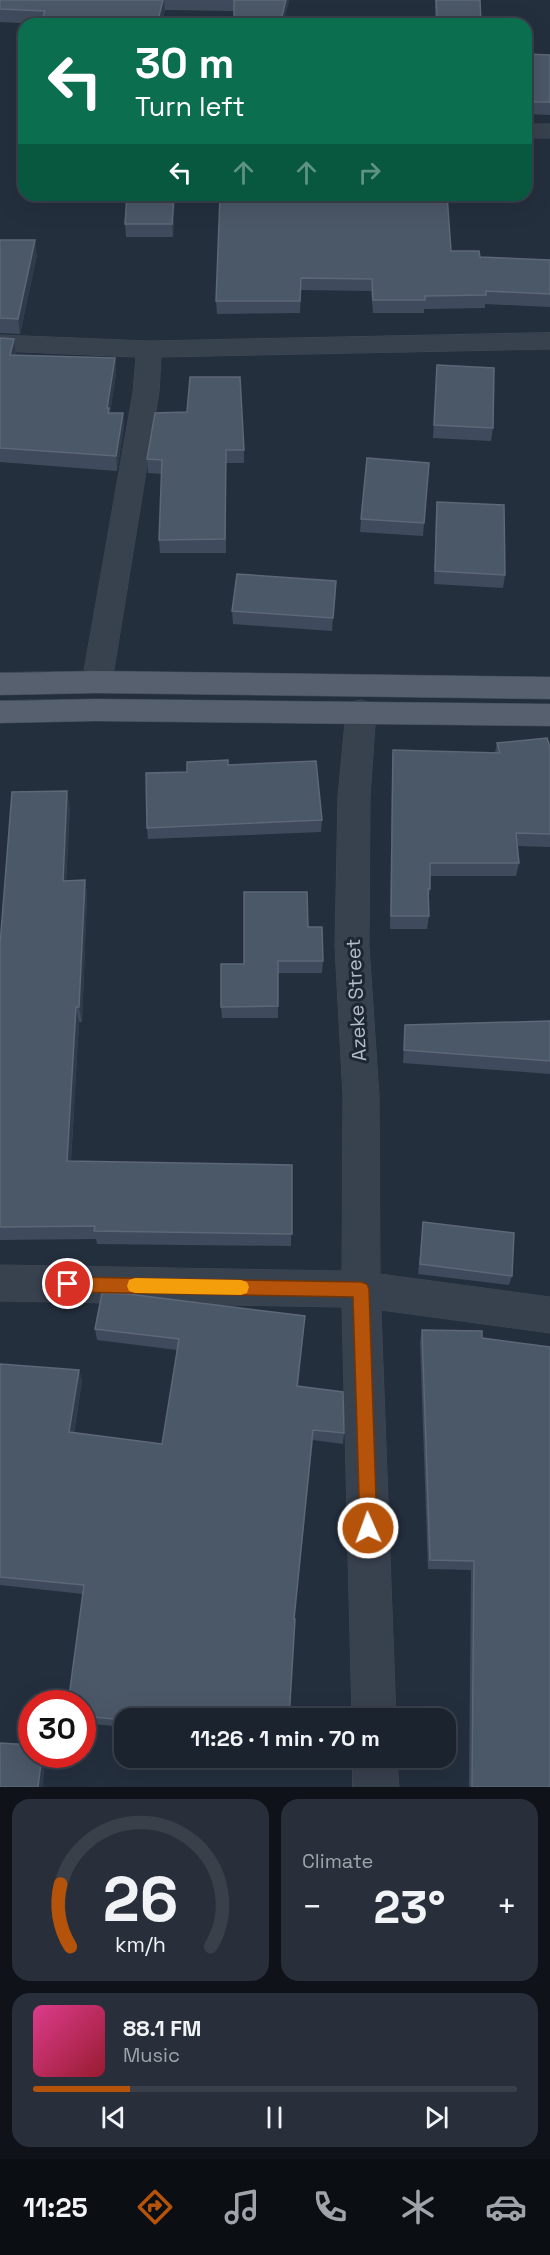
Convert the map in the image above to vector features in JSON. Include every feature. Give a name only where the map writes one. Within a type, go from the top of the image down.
[{"type":"main road","points":[[0,684],[97,682],[550,687]]},
{"type":"main road","points":[[0,712],[361,711],[550,715]]},
{"type":"street","points":[[532,131],[550,131]]},
{"type":"street","points":[[0,343],[149,349],[550,341]]},
{"type":"street","points":[[97,682],[146,392],[149,349]]},
{"type":"street","name":"Azeke Street","points":[[361,711],[354,797],[352,946],[361,1096],[361,1289],[374,1708]]},
{"type":"street","points":[[0,1283],[361,1289],[550,1315]]},
{"type":"street","points":[[375,1768],[376,1787]]},
{"type":"building","points":[[0,0],[163,0],[158,18],[42,18],[45,11],[0,9]]},
{"type":"building","points":[[234,0],[286,0],[282,18],[234,18]]},
{"type":"building","points":[[436,0],[480,0],[481,18],[438,18]]},
{"type":"building","points":[[532,54],[550,55],[550,102],[532,102]]},
{"type":"building","points":[[127,201],[174,201],[172,224],[125,224]]},
{"type":"building","points":[[220,201],[447,201],[451,251],[479,251],[480,257],[550,260],[550,294],[486,291],[486,295],[425,296],[425,300],[373,300],[372,279],[301,278],[300,301],[216,301]]},
{"type":"building","points":[[0,240],[35,240],[18,319],[0,318]]},
{"type":"building","points":[[0,338],[14,339],[10,355],[115,358],[107,408],[109,408],[108,413],[123,413],[116,456],[0,448]]},
{"type":"building","points":[[437,365],[494,368],[493,428],[434,425]]},
{"type":"building","points":[[190,377],[240,377],[244,450],[226,450],[225,539],[159,540],[162,460],[147,459],[155,413],[187,412]]},
{"type":"building","points":[[367,458],[429,463],[424,523],[361,519]]},
{"type":"building","points":[[437,502],[504,505],[505,575],[435,571]]},
{"type":"building","points":[[237,574],[336,581],[333,618],[232,611]]},
{"type":"building","points":[[547,738],[550,747],[550,834],[516,833],[519,863],[430,863],[429,916],[391,916],[393,750],[500,753],[497,743]]},
{"type":"building","points":[[228,760],[228,765],[316,761],[322,820],[147,828],[146,773],[187,772],[187,762]]},
{"type":"building","points":[[67,791],[63,881],[85,880],[79,1007],[76,1007],[67,1161],[292,1165],[292,1234],[94,1231],[95,1226],[0,1227],[0,945],[12,792]]},
{"type":"building","points":[[244,892],[307,892],[308,927],[322,927],[323,961],[278,961],[278,1006],[221,1007],[221,964],[244,964]]},
{"type":"building","points":[[550,1021],[550,1061],[404,1050],[405,1025]]},
{"type":"building","points":[[423,1222],[514,1233],[512,1276],[420,1264]]},
{"type":"building","points":[[102,1293],[128,1294],[305,1316],[297,1386],[343,1392],[344,1433],[313,1430],[294,1619],[290,1708],[114,1708],[114,1719],[96,1717],[96,1690],[70,1690],[84,1585],[0,1577],[0,1364],[79,1370],[69,1432],[162,1444],[179,1339],[95,1329]]},
{"type":"building","points":[[422,1330],[482,1331],[482,1338],[550,1347],[550,1787],[472,1787],[474,1561],[430,1560]]},
{"type":"building","points":[[0,1743],[18,1744],[18,1768],[40,1768],[38,1787],[0,1787]]},
{"type":"slow traffic","points":[[135,1286],[241,1287]]},
{"type":"route","points":[[68,1284],[361,1289],[368,1528]]}]
